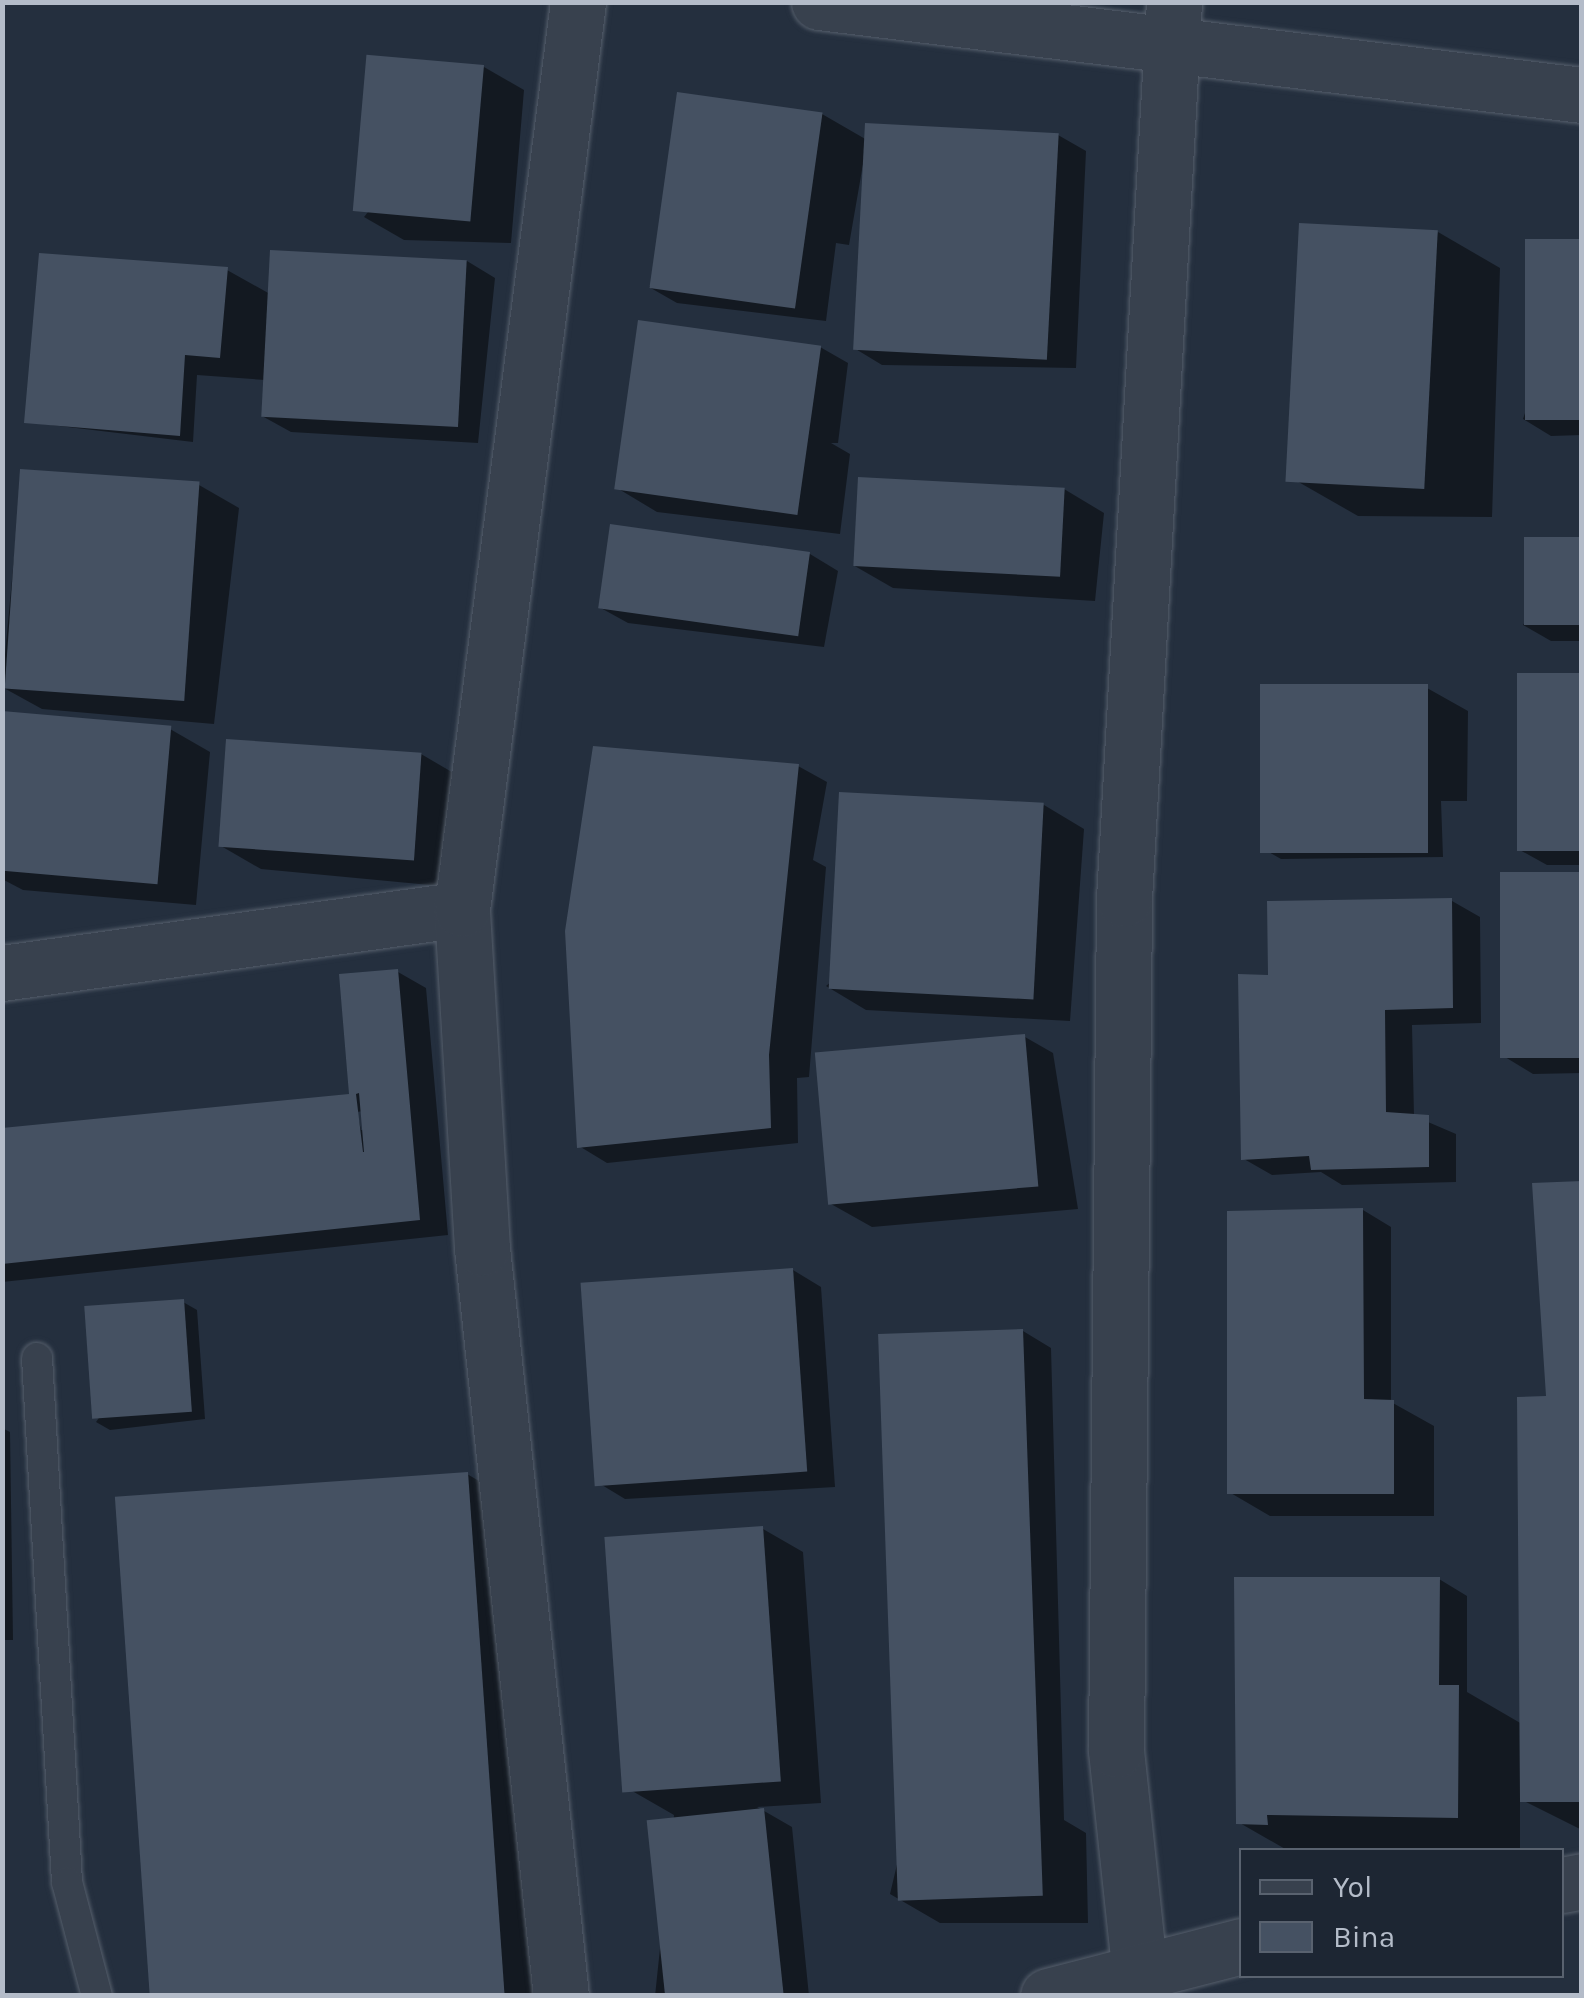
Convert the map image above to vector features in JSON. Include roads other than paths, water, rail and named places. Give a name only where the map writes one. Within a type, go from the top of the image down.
[{"type":"street","points":[[561,1996],[482,1248],[462,908],[578,2]]},
{"type":"street","points":[[819,2],[1172,24],[1582,96]]},
{"type":"street","points":[[1138,1966],[1116,1750],[1124,898],[1172,24]]},
{"type":"street","points":[[2,973],[462,908]]},
{"type":"street","points":[[1067,1993],[1138,1966],[1239,1947]]},
{"type":"lane","points":[[37,1358],[67,1882],[97,1996]]}]
